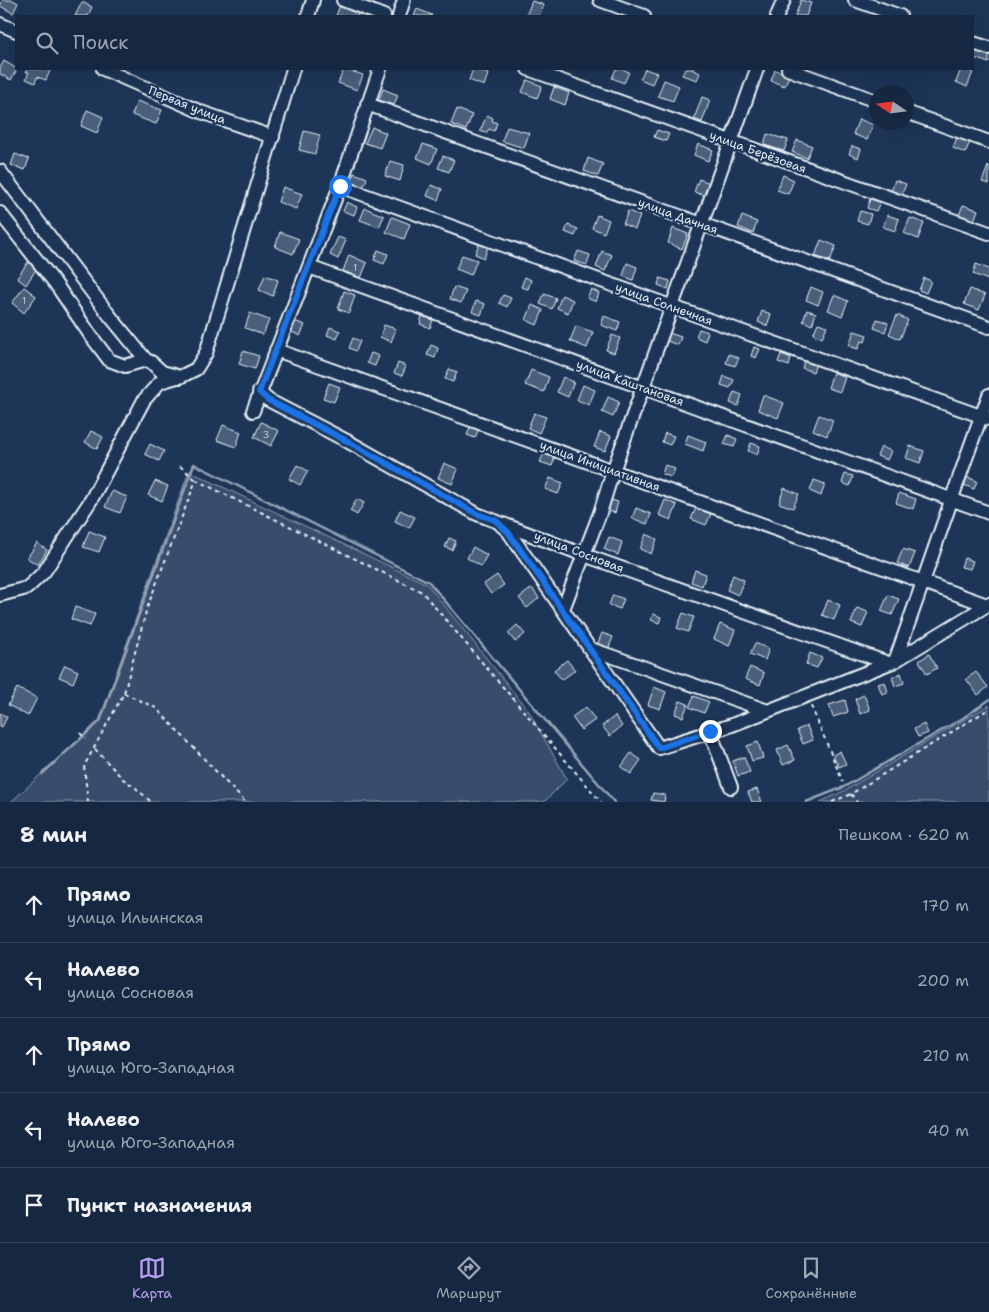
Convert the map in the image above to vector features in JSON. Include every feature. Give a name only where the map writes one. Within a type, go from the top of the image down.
[{"type":"street","points":[[342,0],[381,15]]},
{"type":"street","points":[[399,15],[404,0]]},
{"type":"street","points":[[600,0],[641,15]]},
{"type":"street","points":[[777,15],[784,0]]},
{"type":"street","points":[[855,0],[897,15]]},
{"type":"street","points":[[308,15],[311,1]]},
{"type":"street","points":[[0,24],[15,31]]},
{"type":"street","points":[[974,42],[989,48]]},
{"type":"street","name":"Первая улица","points":[[105,70],[201,112],[272,137]]},
{"type":"street","points":[[0,595],[27,588],[44,572],[90,500],[144,400],[160,382],[196,370],[206,353],[292,70]]},
{"type":"street","points":[[253,411],[340,186],[380,70]]},
{"type":"street","name":"улица Берёзовая","points":[[531,70],[989,234]]},
{"type":"street","points":[[563,609],[584,555],[757,70]]},
{"type":"street","points":[[791,70],[869,98]]},
{"type":"street","name":"улица Дачная","points":[[367,104],[989,327]]},
{"type":"street","points":[[914,115],[989,142]]},
{"type":"street","points":[[0,171],[110,316],[146,360],[162,372],[180,376]]},
{"type":"street","name":"улица Солнечная","points":[[340,186],[985,418]]},
{"type":"street","points":[[0,213],[55,283],[109,360],[125,366],[146,360]]},
{"type":"street","name":"улица Каштановая","points":[[309,267],[989,514]]},
{"type":"street","name":"улица Инициативная","points":[[276,350],[988,605]]},
{"type":"street","name":"улица Сосновая","points":[[259,392],[268,400],[347,441],[477,514],[584,555],[892,662]]},
{"type":"street","points":[[892,662],[923,583],[950,499],[985,418],[989,395]]},
{"type":"street","points":[[495,520],[508,532],[659,748],[732,725],[765,710],[807,696],[892,662],[988,605]]},
{"type":"street","points":[[591,649],[765,710]]},
{"type":"street","points":[[710,731],[730,787]]},
{"type":"path","points":[[180,466],[196,480],[422,592],[601,802]]},
{"type":"path","points":[[88,802],[84,766],[124,693],[147,608],[196,480]]},
{"type":"path","points":[[124,693],[156,708],[245,802]]},
{"type":"path","points":[[807,696],[842,782]]},
{"type":"path","points":[[832,802],[851,794],[989,710]]},
{"type":"path","points":[[80,733],[86,740]]},
{"type":"path","points":[[95,749],[123,780],[136,788],[151,802]]},
{"type":"path","points":[[851,794],[857,802]]},
{"type":"shaded area","points":[[189,471],[427,584],[528,710],[567,779],[544,802],[11,802],[99,721]]},
{"type":"shaded area","points":[[989,705],[989,802],[820,802],[844,791]]},
{"type":"building","points":[[3,0],[13,0],[18,3],[13,13],[0,6]]},
{"type":"building","points":[[801,0],[811,3],[806,15],[795,15]]},
{"type":"building","points":[[532,1],[544,5],[539,15],[526,15]]},
{"type":"building","points":[[82,2],[92,7],[88,15],[76,15]]},
{"type":"building","points":[[340,5],[359,11],[357,15],[336,15]]},
{"type":"building","points":[[417,9],[432,15],[414,15]]},
{"type":"building","points":[[977,47],[989,51],[989,63],[974,58]]},
{"type":"building","points":[[4,61],[16,70],[11,80],[0,74],[0,68]]},
{"type":"building","points":[[27,70],[50,71],[46,80],[37,77],[35,83],[26,79],[29,72],[26,72]]},
{"type":"building","points":[[344,70],[363,75],[357,90],[338,83]]},
{"type":"building","points":[[473,70],[488,74],[484,86],[469,80]]},
{"type":"building","points":[[616,70],[629,72],[624,83],[612,78]]},
{"type":"building","points":[[644,70],[657,73],[652,84],[640,79]]},
{"type":"building","points":[[684,70],[693,70],[700,73],[697,80],[682,75]]},
{"type":"building","points":[[775,70],[789,75],[785,86],[771,81]]},
{"type":"building","points":[[961,70],[973,72],[967,87],[956,82]]},
{"type":"building","points":[[527,80],[542,86],[537,98],[522,92]]},
{"type":"building","points":[[664,80],[679,86],[673,101],[658,96]]},
{"type":"building","points":[[554,87],[569,93],[565,105],[550,99]]},
{"type":"building","points":[[383,89],[398,95],[394,105],[379,100]]},
{"type":"building","points":[[702,97],[710,100],[702,122],[694,119]]},
{"type":"building","points":[[137,101],[162,110],[156,124],[132,115]]},
{"type":"building","points":[[457,109],[472,115],[466,130],[451,124]]},
{"type":"building","points":[[87,110],[103,117],[97,133],[81,126]]},
{"type":"building","points":[[487,115],[493,118],[492,121],[497,123],[494,131],[489,129],[486,133],[480,131]]},
{"type":"building","points":[[859,119],[869,123],[869,130],[871,130],[867,140],[853,134]]},
{"type":"building","points":[[372,127],[386,133],[380,148],[365,143]]},
{"type":"building","points":[[507,127],[529,133],[524,148],[502,141]]},
{"type":"building","points":[[657,130],[669,134],[666,141],[654,137]]},
{"type":"building","points":[[304,131],[320,135],[315,154],[299,150]]},
{"type":"building","points":[[767,134],[788,140],[784,151],[764,145]]},
{"type":"building","points":[[957,137],[970,142],[965,153],[953,148]]},
{"type":"building","points":[[797,140],[812,146],[807,158],[792,152]]},
{"type":"building","points":[[423,144],[437,149],[431,164],[417,158]]},
{"type":"building","points":[[698,144],[713,150],[708,161],[694,155]]},
{"type":"building","points":[[852,146],[861,149],[858,158],[849,154]]},
{"type":"building","points":[[15,154],[29,159],[25,170],[11,165]]},
{"type":"building","points":[[443,156],[454,160],[449,172],[438,168]]},
{"type":"building","points":[[588,158],[603,164],[598,176],[584,171]]},
{"type":"building","points":[[390,161],[404,165],[400,181],[385,176]]},
{"type":"building","points":[[989,167],[989,184],[982,182]]},
{"type":"building","points":[[354,173],[367,178],[363,188],[351,183]]},
{"type":"building","points":[[783,175],[794,180],[788,194],[777,190]]},
{"type":"building","points":[[699,179],[710,183],[706,196],[694,192]]},
{"type":"building","points":[[895,180],[906,184],[902,195],[891,191]]},
{"type":"building","points":[[431,185],[442,189],[438,200],[427,196]]},
{"type":"building","points":[[283,187],[302,194],[296,209],[278,202]]},
{"type":"building","points":[[870,199],[880,202],[876,211],[867,208]]},
{"type":"building","points":[[347,202],[357,207],[354,215],[343,211]]},
{"type":"building","points":[[963,205],[978,210],[972,226],[957,220]]},
{"type":"building","points":[[365,208],[384,216],[379,227],[360,220]]},
{"type":"building","points":[[628,211],[640,216],[635,229],[623,224]]},
{"type":"building","points":[[860,211],[871,214],[868,224],[857,221]]},
{"type":"building","points":[[597,215],[609,220],[604,233],[592,228]]},
{"type":"building","points":[[887,215],[899,219],[895,231],[883,227]]},
{"type":"building","points":[[742,216],[757,222],[753,233],[738,227]]},
{"type":"building","points":[[392,217],[410,224],[404,239],[386,232]]},
{"type":"building","points":[[910,218],[924,223],[918,239],[904,233]]},
{"type":"building","points":[[568,225],[578,229],[575,236],[565,232]]},
{"type":"building","points":[[673,228],[688,234],[682,249],[668,243]]},
{"type":"building","points":[[280,232],[299,239],[293,254],[275,247]]},
{"type":"building","points":[[338,237],[346,240],[338,259],[330,255]]},
{"type":"building","points":[[821,240],[836,246],[830,261],[815,256]]},
{"type":"building","points":[[479,244],[488,247],[484,258],[475,254]]},
{"type":"building","points":[[378,250],[388,254],[384,264],[374,260]]},
{"type":"building","points":[[578,251],[590,255],[587,265],[574,261]]},
{"type":"building","points":[[602,251],[612,255],[605,271],[596,267]]},
{"type":"building","points":[[349,255],[367,263],[361,278],[343,271]]},
{"type":"building","points":[[462,255],[477,260],[471,275],[456,269]]},
{"type":"building","points":[[28,262],[37,268],[26,285],[17,278]]},
{"type":"building","points":[[627,263],[637,267],[633,280],[623,276]]},
{"type":"building","points":[[976,264],[989,269],[988,280],[973,274]]},
{"type":"building","points":[[265,275],[278,280],[273,296],[259,290]]},
{"type":"building","points":[[525,277],[531,280],[528,289],[521,287]]},
{"type":"building","points":[[660,278],[670,281],[668,289],[658,285]]},
{"type":"building","points":[[924,278],[931,281],[926,293],[919,290]]},
{"type":"building","points":[[24,287],[36,296],[24,313],[12,303]]},
{"type":"building","points":[[454,287],[466,291],[461,303],[450,299]]},
{"type":"building","points":[[811,287],[823,292],[818,305],[806,300]]},
{"type":"building","points":[[591,289],[599,293],[596,302],[587,298]]},
{"type":"building","points":[[970,289],[985,295],[979,310],[964,304]]},
{"type":"building","points":[[344,291],[355,295],[349,313],[338,309]]},
{"type":"building","points":[[544,294],[556,298],[552,309],[540,304]]},
{"type":"building","points":[[503,295],[511,298],[507,307],[499,303]]},
{"type":"building","points":[[562,295],[573,300],[568,313],[557,308]]},
{"type":"building","points":[[834,295],[848,301],[842,316],[828,310]]},
{"type":"building","points":[[476,301],[485,304],[481,315],[472,312]]},
{"type":"building","points":[[532,305],[543,310],[537,325],[526,320]]},
{"type":"building","points":[[807,310],[816,313],[812,325],[803,321]]},
{"type":"building","points":[[762,311],[771,314],[767,326],[758,322]]},
{"type":"building","points":[[250,313],[269,320],[263,335],[245,328]]},
{"type":"building","points":[[897,315],[908,320],[900,339],[889,334]]},
{"type":"building","points":[[422,316],[433,320],[430,328],[420,324]]},
{"type":"building","points":[[604,316],[620,322],[617,331],[601,325]]},
{"type":"building","points":[[877,319],[888,323],[885,332],[874,328]]},
{"type":"building","points":[[294,321],[305,325],[300,336],[290,331]]},
{"type":"building","points":[[818,323],[827,326],[822,338],[813,334]]},
{"type":"building","points":[[384,325],[396,329],[391,342],[380,337]]},
{"type":"building","points":[[576,326],[593,332],[587,348],[570,341]]},
{"type":"building","points":[[330,327],[340,331],[337,339],[327,335]]},
{"type":"building","points":[[699,329],[708,332],[705,341],[696,337]]},
{"type":"building","points":[[854,331],[867,335],[865,342],[861,341],[858,349],[849,346]]},
{"type":"building","points":[[669,333],[681,337],[678,345],[667,341]]},
{"type":"building","points":[[612,335],[620,338],[614,353],[606,350]]},
{"type":"building","points":[[353,338],[360,341],[356,351],[349,348]]},
{"type":"building","points":[[431,345],[438,348],[435,358],[427,355]]},
{"type":"building","points":[[754,347],[760,349],[756,358],[751,356]]},
{"type":"building","points":[[243,351],[259,356],[255,369],[239,364]]},
{"type":"building","points":[[371,353],[379,356],[375,366],[367,363]]},
{"type":"building","points":[[729,354],[739,358],[735,366],[726,363]]},
{"type":"building","points":[[781,354],[791,358],[789,366],[778,362]]},
{"type":"building","points":[[805,360],[816,364],[813,372],[802,368]]},
{"type":"building","points":[[398,363],[406,366],[402,376],[394,373]]},
{"type":"building","points":[[449,369],[457,372],[453,382],[445,379]]},
{"type":"building","points":[[531,370],[549,377],[544,392],[525,385]]},
{"type":"building","points":[[833,372],[845,377],[840,392],[828,388]]},
{"type":"building","points":[[724,376],[734,380],[730,388],[721,385]]},
{"type":"building","points":[[563,377],[574,382],[568,397],[557,392]]},
{"type":"building","points":[[329,383],[340,387],[334,402],[323,398]]},
{"type":"building","points":[[583,385],[595,390],[589,405],[577,400]]},
{"type":"building","points":[[734,392],[742,395],[738,406],[730,403]]},
{"type":"building","points":[[763,395],[784,403],[778,418],[758,410]]},
{"type":"building","points":[[608,397],[619,402],[613,417],[602,412]]},
{"type":"building","points":[[534,413],[546,417],[539,433],[528,428]]},
{"type":"building","points":[[819,415],[833,420],[827,436],[813,430]]},
{"type":"building","points":[[261,422],[279,431],[271,446],[254,437]]},
{"type":"building","points":[[223,425],[241,432],[236,447],[217,440]]},
{"type":"building","points":[[471,425],[479,428],[475,438],[467,435]]},
{"type":"building","points":[[91,431],[103,437],[97,449],[85,442]]},
{"type":"building","points":[[600,432],[611,436],[605,451],[594,447]]},
{"type":"building","points":[[665,433],[674,436],[670,445],[662,442]]},
{"type":"building","points":[[688,435],[706,442],[703,451],[685,444]]},
{"type":"building","points":[[728,435],[737,439],[734,447],[724,444]]},
{"type":"building","points":[[751,443],[760,446],[757,455],[748,451]]},
{"type":"building","points":[[150,444],[164,451],[159,461],[145,454]]},
{"type":"building","points":[[910,446],[924,451],[920,463],[906,458]]},
{"type":"building","points":[[881,447],[891,451],[887,460],[877,456]]},
{"type":"building","points":[[545,451],[556,455],[552,466],[540,462]]},
{"type":"building","points":[[444,463],[458,469],[452,484],[438,478]]},
{"type":"building","points":[[297,465],[308,471],[300,485],[289,479]]},
{"type":"building","points":[[665,465],[675,469],[671,477],[662,474]]},
{"type":"building","points":[[845,474],[853,476],[850,486],[842,483]]},
{"type":"building","points":[[967,477],[977,481],[974,489],[964,485]]},
{"type":"building","points":[[550,478],[563,483],[558,494],[545,489]]},
{"type":"building","points":[[814,480],[825,484],[821,496],[810,491]]},
{"type":"building","points":[[155,481],[168,486],[162,501],[148,495]]},
{"type":"building","points":[[784,488],[799,494],[793,508],[779,503]]},
{"type":"building","points":[[112,491],[127,497],[120,513],[105,507]]},
{"type":"building","points":[[899,493],[916,499],[913,509],[896,503]]},
{"type":"building","points":[[357,499],[364,503],[357,515],[350,511]]},
{"type":"building","points":[[608,499],[618,502],[615,513],[605,510]]},
{"type":"building","points":[[665,500],[677,505],[671,520],[659,515]]},
{"type":"building","points":[[636,508],[651,514],[647,524],[632,518]]},
{"type":"building","points":[[696,508],[711,514],[706,525],[691,519]]},
{"type":"building","points":[[400,510],[415,517],[409,528],[395,521]]},
{"type":"building","points":[[89,531],[105,537],[99,552],[83,547]]},
{"type":"building","points":[[646,534],[657,539],[651,554],[640,549]]},
{"type":"building","points":[[609,537],[622,542],[618,555],[604,549]]},
{"type":"building","points":[[449,538],[456,541],[452,550],[445,547]]},
{"type":"building","points":[[37,543],[47,550],[38,565],[27,558]]},
{"type":"building","points":[[473,547],[487,555],[481,566],[467,558]]},
{"type":"building","points":[[903,549],[915,553],[909,568],[897,563]]},
{"type":"building","points":[[964,558],[973,561],[970,569],[961,567]]},
{"type":"building","points":[[695,570],[706,574],[702,586],[691,582]]},
{"type":"building","points":[[497,575],[504,585],[491,594],[484,584]]},
{"type":"building","points":[[733,575],[744,580],[738,595],[727,590]]},
{"type":"building","points":[[532,588],[539,598],[527,608],[519,598]]},
{"type":"building","points":[[613,595],[624,599],[620,609],[609,605]]},
{"type":"building","points":[[888,595],[899,599],[892,615],[881,611]]},
{"type":"building","points":[[828,600],[840,605],[834,620],[822,615]]},
{"type":"building","points":[[75,607],[95,614],[90,626],[71,619]]},
{"type":"building","points":[[857,608],[868,612],[862,627],[851,623]]},
{"type":"building","points":[[683,613],[694,617],[688,632],[677,628]]},
{"type":"building","points":[[653,614],[661,617],[659,623],[651,620]]},
{"type":"building","points":[[720,624],[735,630],[729,646],[714,639]]},
{"type":"building","points":[[517,625],[525,634],[515,642],[508,633]]},
{"type":"building","points":[[602,633],[613,637],[607,652],[596,648]]},
{"type":"building","points":[[755,643],[769,649],[765,660],[750,654]]},
{"type":"building","points":[[810,653],[822,658],[817,668],[806,664]]},
{"type":"building","points":[[929,654],[937,668],[927,674],[919,661]]},
{"type":"building","points":[[567,660],[575,670],[562,680],[554,670]]},
{"type":"building","points":[[65,665],[78,671],[73,683],[59,677]]},
{"type":"building","points":[[750,667],[764,673],[760,685],[745,679]]},
{"type":"building","points":[[976,672],[988,687],[978,695],[966,679]]},
{"type":"building","points":[[901,673],[904,683],[895,686],[892,677]]},
{"type":"building","points":[[885,682],[888,692],[882,694],[878,684]]},
{"type":"building","points":[[654,687],[666,692],[660,709],[648,705]]},
{"type":"building","points":[[17,688],[37,698],[28,716],[8,705]]},
{"type":"building","points":[[864,695],[870,710],[860,714],[855,699]]},
{"type":"building","points":[[694,696],[709,702],[704,713],[689,707]]},
{"type":"building","points":[[845,700],[848,712],[833,717],[829,705]]},
{"type":"building","points":[[680,701],[688,704],[683,717],[675,714]]},
{"type":"building","points":[[586,707],[595,720],[581,730],[572,717]]},
{"type":"building","points":[[0,713],[7,717],[2,727],[0,726]]},
{"type":"building","points":[[615,716],[622,726],[610,736],[602,726]]},
{"type":"building","points":[[924,724],[928,733],[918,737],[914,729]]},
{"type":"building","points":[[807,726],[813,740],[803,744],[797,730]]},
{"type":"building","points":[[758,742],[763,758],[752,761],[747,746]]},
{"type":"building","points":[[788,745],[795,760],[783,765],[777,750]]},
{"type":"building","points":[[840,751],[846,764],[839,767],[833,755]]},
{"type":"building","points":[[631,753],[641,760],[631,774],[621,767]]},
{"type":"building","points":[[744,757],[750,772],[738,776],[733,761]]},
{"type":"building","points":[[757,789],[762,802],[752,802],[748,792]]},
{"type":"building","points":[[653,793],[665,795],[664,802],[651,800]]},
{"type":"waterway","points":[[42,774],[100,721],[194,464],[429,582],[614,802]]},
{"type":"waterway","points":[[806,802],[844,787],[963,718],[989,700]]},
{"type":"route","points":[[340,186],[259,392],[268,400],[347,441],[477,514],[495,520],[508,532],[659,748],[710,731]]}]
